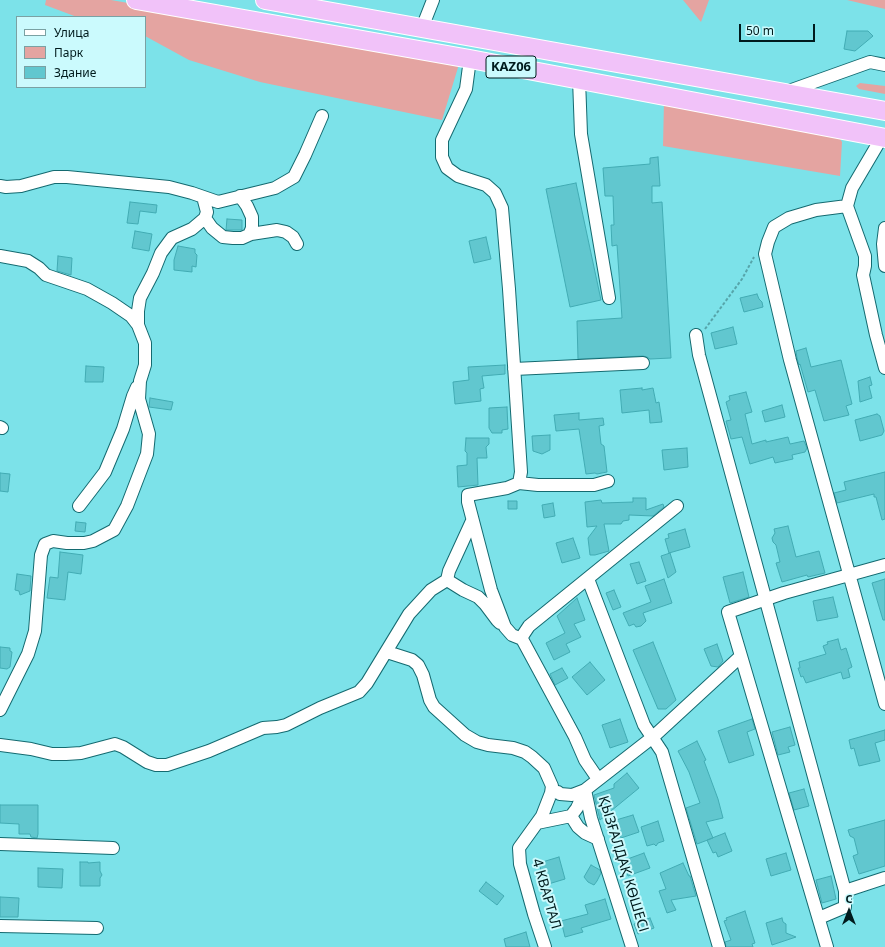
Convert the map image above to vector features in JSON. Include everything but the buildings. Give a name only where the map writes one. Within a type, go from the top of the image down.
[{"type":"highway","name":"KАZ06","points":[[136,0],[579,79],[884,138]]},
{"type":"highway","name":"KАZ06","points":[[265,0],[885,111]]},
{"type":"street","points":[[422,28],[433,0]]},
{"type":"street","points":[[470,59],[466,89],[442,140],[442,157],[447,168],[458,176],[486,185],[495,193],[502,208],[521,472],[518,483]]},
{"type":"street","points":[[785,92],[870,62],[885,65]]},
{"type":"street","points":[[579,79],[581,134],[609,298]]},
{"type":"street","points":[[0,186],[20,186],[54,177],[67,177],[169,187],[203,196],[218,202],[275,188],[294,177],[322,116]]},
{"type":"street","points":[[884,138],[852,188],[846,206],[865,256],[863,275],[876,336],[885,368]]},
{"type":"street","points":[[138,325],[140,298],[153,273],[161,253],[172,238],[192,228],[205,218],[207,212],[203,196]]},
{"type":"street","points":[[240,196],[252,217],[252,228],[249,235]]},
{"type":"street","points":[[846,206],[816,210],[789,218],[774,227],[765,254],[790,360],[885,704]]},
{"type":"street","points":[[205,218],[212,228],[223,237],[238,238],[277,230],[286,232],[293,237],[297,244]]},
{"type":"street","points":[[885,228],[883,244],[885,266]]},
{"type":"street","points":[[863,275],[870,260],[883,244]]},
{"type":"street","points":[[0,256],[28,261],[39,268],[46,275],[54,279],[87,289],[112,303],[131,316],[138,325],[145,343],[145,365],[133,396],[123,429],[105,472],[79,506]]},
{"type":"street","points":[[696,337],[699,355],[845,891],[845,907],[819,918]]},
{"type":"street","points":[[514,369],[643,363]]},
{"type":"street","points":[[0,710],[28,654],[35,631],[41,555],[45,544],[53,541],[84,543],[93,541],[114,530],[127,506],[147,454],[149,434],[139,399],[140,381]]},
{"type":"street","points":[[505,627],[491,590],[472,521],[468,495],[507,488],[518,483],[538,485],[594,485],[608,482]]},
{"type":"street","points":[[447,580],[478,597],[512,635],[522,639],[529,626],[678,506]]},
{"type":"street","points":[[0,745],[31,749],[52,754],[66,754],[81,753],[115,744],[123,747],[147,762],[156,765],[167,765],[209,751],[263,728],[286,725],[320,708],[359,692],[367,683],[387,652],[409,614],[431,590],[447,580],[449,571],[472,521]]},
{"type":"street","points":[[827,947],[728,612],[765,599],[885,565]]},
{"type":"street","points":[[588,579],[644,724],[662,752],[719,947]]},
{"type":"street","name":"ҚЫЗҒАЛДАҚ КӨШЕСІ","points":[[522,639],[586,760],[598,779]]},
{"type":"street","points":[[387,652],[412,660],[418,665],[423,675],[430,700],[434,707],[465,735],[477,742],[488,745],[514,748],[525,752],[544,768],[552,786],[551,793],[542,816],[537,823]]},
{"type":"street","points":[[551,793],[558,792],[560,794],[572,795],[585,790],[653,737],[742,656]]},
{"type":"street","points":[[537,823],[571,816],[577,808],[585,790]]},
{"type":"street","name":"ҚЫЗҒАЛДАҚ КӨШЕСІ","points":[[585,790],[591,818],[632,947]]},
{"type":"street","points":[[571,816],[578,827],[585,833],[598,839]]},
{"type":"street","name":"4 КВАРТАЛ","points":[[537,823],[519,848],[520,864],[545,947]]},
{"type":"street","points":[[0,844],[112,848]]},
{"type":"street","points":[[845,891],[885,878]]},
{"type":"street","points":[[0,926],[97,928]]},
{"type":"path","points":[[696,337],[742,279],[754,257],[765,254]]},
{"type":"green space","points":[[46,0],[111,0],[460,61],[442,120],[260,82],[189,60],[146,37],[146,16],[74,16],[45,5]]},
{"type":"green space","points":[[683,0],[709,0],[701,22]]},
{"type":"green space","points":[[847,0],[885,0],[885,9]]},
{"type":"green space","points":[[860,83],[885,86],[885,94],[859,89],[856,86]]},
{"type":"green space","points":[[664,101],[837,134],[842,142],[840,176],[663,146]]}]
